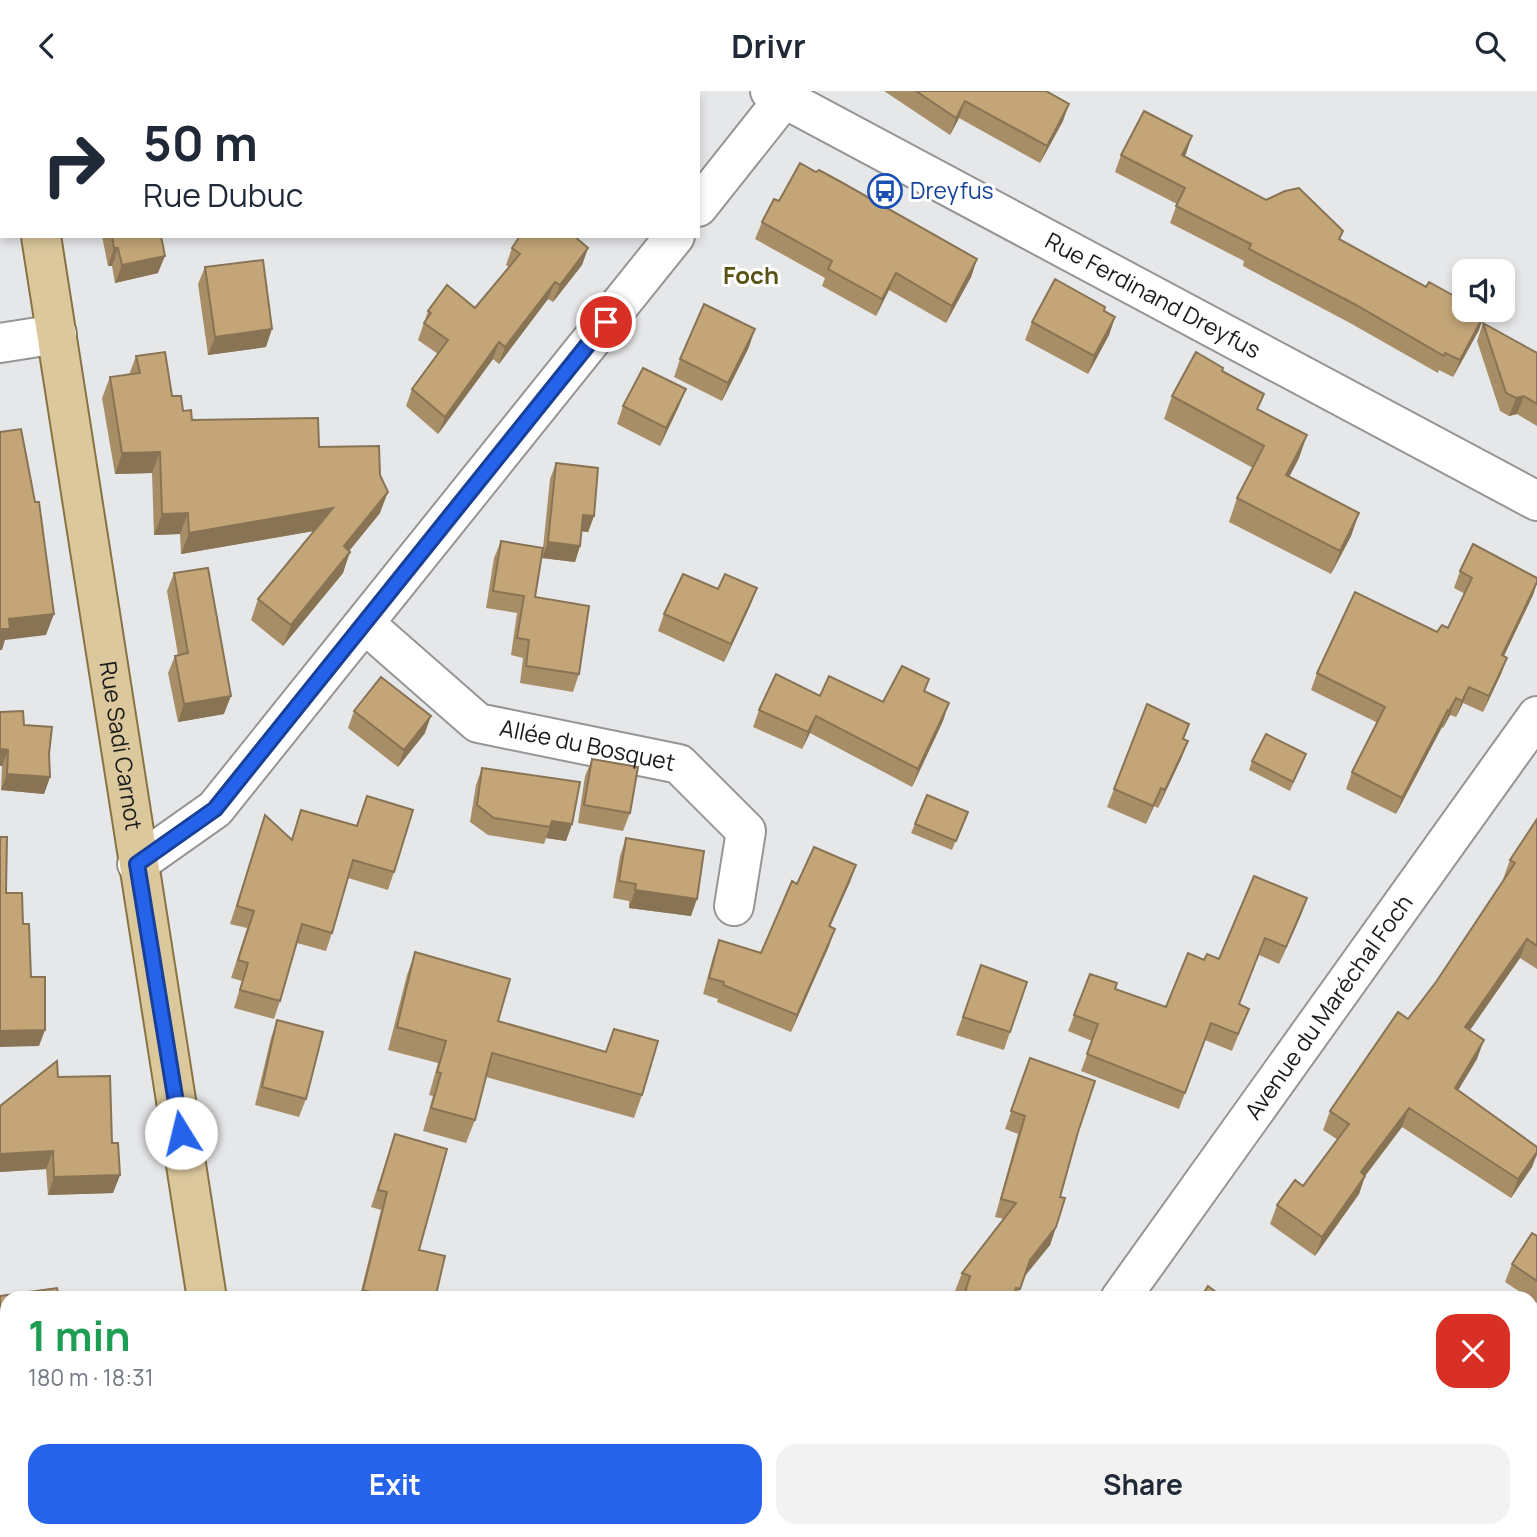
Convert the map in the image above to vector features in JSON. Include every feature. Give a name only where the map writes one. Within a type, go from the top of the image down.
[{"type":"main road","name":"Rue Sadi Carnot","points":[[41,238],[206,1291]]},
{"type":"street","points":[[700,204],[782,93]]},
{"type":"street","name":"Rue Ferdinand Dreyfus","points":[[782,93],[1537,501]]},
{"type":"street","points":[[137,864],[215,809],[673,238]]},
{"type":"street","points":[[0,343],[57,334]]},
{"type":"street","name":"Allée du Bosquet","points":[[365,624],[478,723],[679,764],[746,831],[734,906]]},
{"type":"street","name":"Avenue du Maréchal Foch","points":[[1126,1291],[1537,716]]},
{"type":"building","points":[[916,91],[1046,91],[1069,104],[1047,146],[965,101],[956,118]]},
{"type":"building","points":[[1144,111],[1192,136],[1182,155],[1266,200],[1299,188],[1343,231],[1339,239],[1426,287],[1429,282],[1452,295],[1452,322],[1480,322],[1460,360],[1445,353],[1444,356],[1356,305],[1249,249],[1251,244],[1176,206],[1185,188],[1121,155]]},
{"type":"building","points":[[800,163],[816,172],[819,170],[977,259],[952,306],[896,273],[882,299],[828,269],[832,261],[762,222],[774,199],[779,201]]},
{"type":"building","points":[[112,238],[161,238],[165,256],[122,265],[118,248],[114,248]]},
{"type":"building","points":[[519,238],[576,238],[588,248],[560,285],[555,282],[505,347],[499,342],[445,417],[412,389],[448,340],[424,323],[431,313],[428,311],[447,285],[475,308],[520,254],[512,248]]},
{"type":"building","points":[[263,260],[272,329],[215,337],[205,267]]},
{"type":"building","points":[[1055,279],[1105,307],[1104,311],[1115,317],[1094,356],[1032,322]]},
{"type":"building","points":[[704,304],[755,329],[728,383],[680,359]]},
{"type":"building","points":[[1483,323],[1537,353],[1537,404],[1524,396],[1516,398],[1506,393]]},
{"type":"building","points":[[165,352],[172,396],[181,396],[183,411],[191,410],[192,420],[318,418],[319,447],[379,446],[380,475],[388,492],[344,546],[350,552],[291,625],[258,599],[333,508],[189,533],[188,513],[162,514],[160,452],[122,453],[110,377],[140,373],[136,356]]},
{"type":"building","points":[[1196,352],[1223,368],[1222,371],[1264,394],[1257,409],[1307,435],[1286,475],[1359,513],[1340,551],[1237,498],[1264,446],[1172,396]]},
{"type":"building","points":[[643,368],[686,389],[666,428],[623,406]]},
{"type":"building","points":[[21,429],[35,502],[39,502],[54,614],[9,619],[10,629],[0,629],[0,432]]},
{"type":"building","points":[[556,463],[598,468],[594,516],[583,515],[580,546],[548,542]]},
{"type":"building","points":[[501,541],[543,548],[535,597],[589,606],[579,674],[526,666],[529,640],[517,638],[524,596],[493,591]]},
{"type":"building","points":[[1473,544],[1537,578],[1537,582],[1502,655],[1507,658],[1489,696],[1469,687],[1462,701],[1456,698],[1402,798],[1352,772],[1385,707],[1317,673],[1355,592],[1437,632],[1442,625],[1448,628],[1472,578],[1460,571]]},
{"type":"building","points":[[208,568],[231,696],[184,704],[175,656],[188,653],[174,573]]},
{"type":"building","points":[[683,574],[718,589],[725,574],[757,588],[731,644],[664,614]]},
{"type":"building","points":[[902,666],[929,679],[924,691],[949,703],[918,769],[816,716],[808,732],[759,710],[776,674],[820,696],[829,676],[883,702]]},
{"type":"building","points":[[381,677],[431,716],[404,750],[354,711]]},
{"type":"building","points":[[1147,704],[1189,724],[1183,739],[1188,741],[1165,790],[1161,788],[1153,806],[1114,789]]},
{"type":"building","points":[[23,711],[24,725],[52,727],[50,777],[7,774],[8,750],[0,749],[0,712]]},
{"type":"building","points":[[1266,734],[1306,754],[1293,782],[1252,761]]},
{"type":"building","points":[[592,759],[638,767],[630,813],[584,805]]},
{"type":"building","points":[[482,768],[580,782],[572,824],[552,821],[550,827],[494,818],[477,805]]},
{"type":"building","points":[[927,795],[968,812],[956,841],[915,824]]},
{"type":"building","points":[[367,796],[413,810],[394,872],[353,860],[332,933],[302,924],[280,1001],[240,990],[248,963],[238,960],[254,911],[237,906],[265,815],[292,840],[301,810],[357,826]]},
{"type":"building","points":[[1537,819],[1537,946],[1527,939],[1465,1027],[1484,1040],[1455,1088],[1537,1147],[1537,1152],[1518,1179],[1409,1108],[1361,1172],[1365,1176],[1322,1237],[1277,1205],[1295,1180],[1303,1186],[1349,1124],[1330,1111],[1398,1012],[1408,1019],[1436,982],[1515,863],[1510,860]]},
{"type":"building","points":[[0,837],[7,837],[6,893],[22,893],[23,924],[29,924],[31,977],[45,977],[45,1030],[0,1031]]},
{"type":"building","points":[[626,838],[704,851],[697,899],[635,890],[636,884],[619,881]]},
{"type":"building","points":[[814,847],[856,865],[829,926],[835,929],[797,1015],[723,985],[724,982],[709,978],[719,940],[761,953],[792,881],[797,884]]},
{"type":"building","points":[[1254,876],[1307,898],[1286,947],[1265,938],[1239,1004],[1249,1009],[1238,1034],[1211,1023],[1185,1093],[1087,1054],[1098,1024],[1074,1015],[1090,974],[1117,983],[1115,989],[1166,1007],[1188,953],[1204,960],[1207,954],[1219,959]]},
{"type":"building","points":[[415,952],[510,979],[498,1021],[606,1052],[614,1029],[658,1041],[642,1095],[492,1053],[475,1120],[431,1108],[441,1073],[437,1072],[446,1041],[397,1027]]},
{"type":"building","points":[[981,965],[1027,982],[1010,1032],[963,1017]]},
{"type":"building","points":[[277,1020],[323,1032],[306,1099],[262,1087]]},
{"type":"building","points":[[1030,1058],[1095,1081],[1060,1197],[1065,1198],[1056,1227],[1030,1260],[1020,1289],[965,1291],[970,1276],[962,1273],[1016,1203],[1001,1199],[1025,1116],[1011,1111]]},
{"type":"building","points":[[57,1061],[58,1077],[110,1076],[112,1143],[118,1143],[120,1175],[54,1177],[53,1151],[0,1154],[0,1106]]},
{"type":"building","points":[[395,1134],[447,1149],[419,1250],[445,1256],[437,1291],[363,1290],[387,1192],[378,1190]]},
{"type":"building","points":[[1532,1233],[1537,1236],[1537,1281],[1512,1264]]},
{"type":"building","points":[[57,1288],[58,1291],[36,1291]]},
{"type":"place","name":"Dreyfus","points":[[885,191]]},
{"type":"district","name":"Foch","points":[[751,276]]},
{"type":"route","points":[[181,1133],[137,864],[215,809],[606,322]]}]
